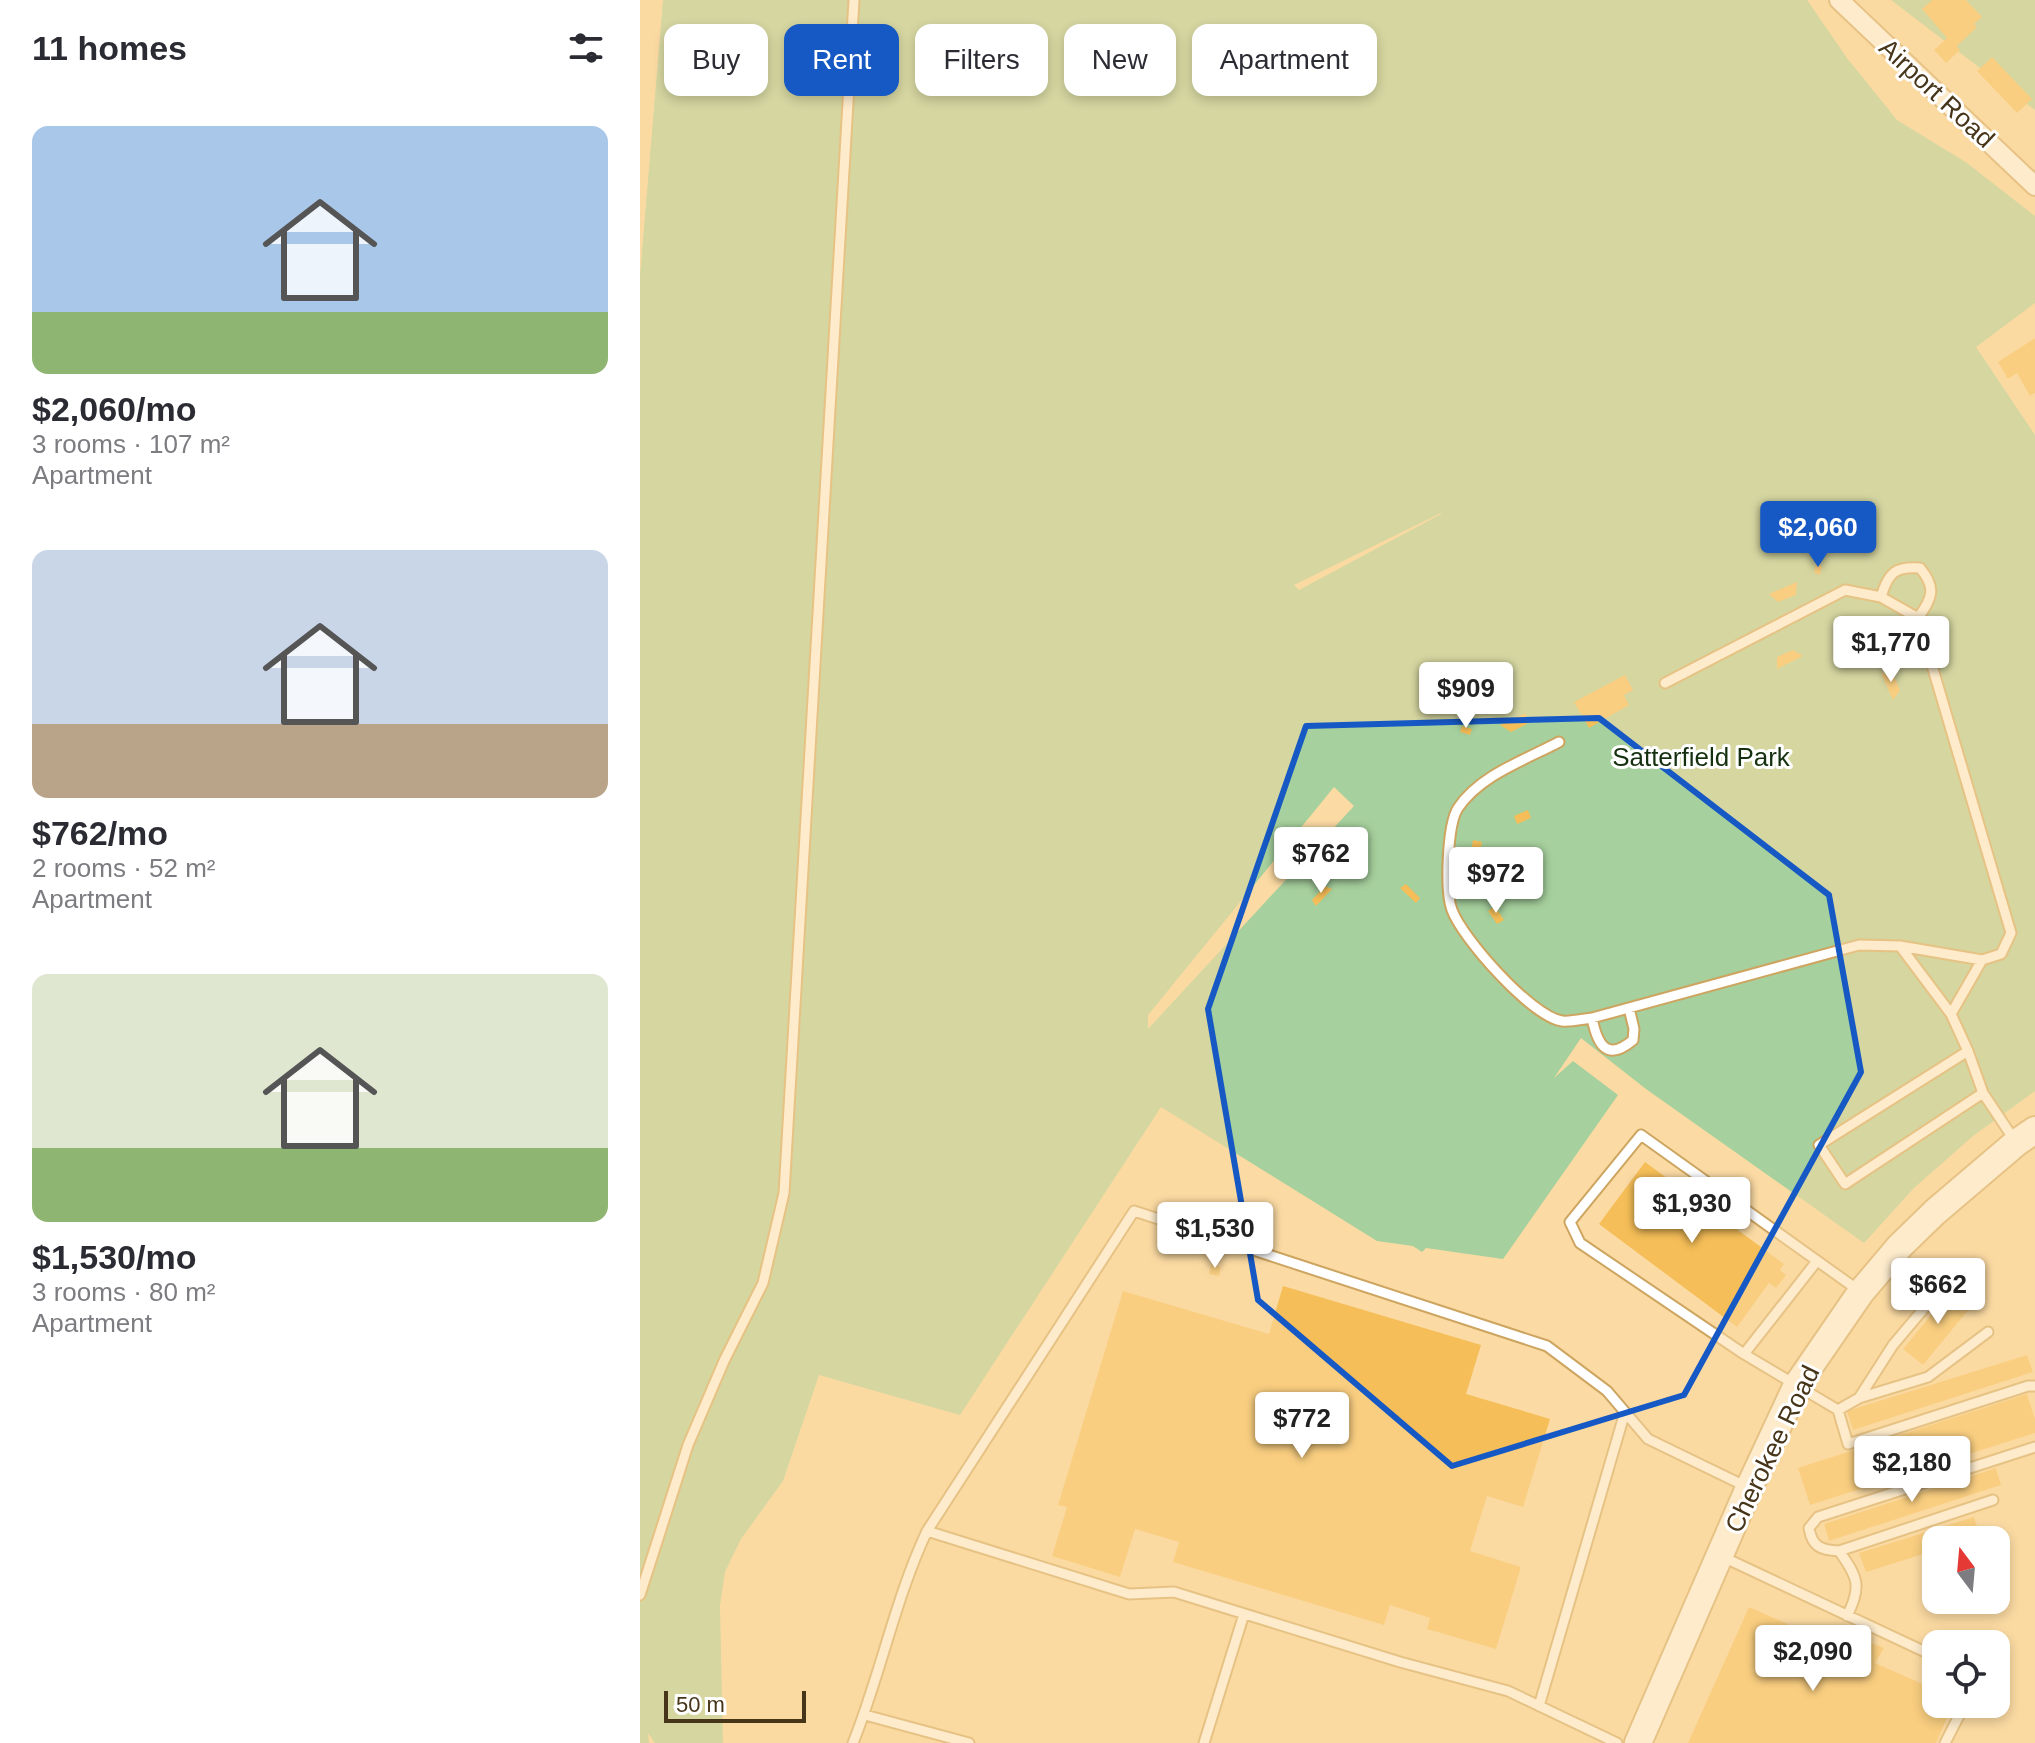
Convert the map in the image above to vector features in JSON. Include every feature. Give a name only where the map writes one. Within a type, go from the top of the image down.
[{"type":"main road","name":"Cherokee Road","points":[[1638,1743],[1797,1385],[1861,1292],[1900,1246],[1935,1212],[2025,1136]]},
{"type":"street","name":"Airport Road","points":[[1839,0],[2035,186]]},
{"type":"lane","points":[[640,1595],[688,1445],[724,1361],[763,1283],[784,1193],[854,0]]},
{"type":"lane","points":[[1881,597],[1892,573],[1904,567],[1920,568],[1929,579],[1932,591],[1918,618]]},
{"type":"lane","points":[[1559,742],[1481,783],[1457,810],[1447,840],[1451,909],[1483,959],[1544,1014],[1561,1021],[1592,1018],[1859,945],[1900,946],[1982,960],[2001,954],[2011,933],[1918,618],[1881,597],[1845,590],[1665,683]]},
{"type":"lane","points":[[1900,946],[1951,1014],[1983,1093],[2025,1136]]},
{"type":"lane","points":[[1951,1014],[1982,960]]},
{"type":"lane","points":[[1592,1018],[1597,1038],[1603,1047],[1612,1051],[1633,1040],[1629,1008]]},
{"type":"lane","points":[[1968,1051],[1819,1145],[1845,1184],[1983,1093]]},
{"type":"lane","points":[[1861,1292],[1641,1135],[1570,1222],[1580,1243],[1744,1354],[1838,1410],[1848,1444],[2035,1386]]},
{"type":"lane","points":[[853,1743],[865,1715],[907,1574],[927,1531],[1134,1211],[1547,1346],[1607,1391],[1648,1439],[1749,1488]]},
{"type":"lane","points":[[1744,1354],[1817,1261]]},
{"type":"lane","points":[[1859,1398],[1893,1345],[1942,1287]]},
{"type":"lane","points":[[1838,1410],[1859,1398],[1928,1377],[1988,1332]]},
{"type":"lane","points":[[1539,1706],[1625,1412]]},
{"type":"lane","points":[[1993,1500],[1839,1551],[1822,1550],[1811,1540],[1809,1528],[1818,1517],[2035,1447]]},
{"type":"lane","points":[[927,1531],[1129,1594],[1174,1592],[1508,1691],[1617,1743]]},
{"type":"lane","points":[[1839,1551],[1853,1570],[1858,1587],[1847,1616]]},
{"type":"lane","points":[[1720,1556],[1922,1651]]},
{"type":"lane","points":[[1204,1743],[1244,1614]]},
{"type":"lane","points":[[865,1715],[969,1743]]},
{"type":"lane","points":[[1945,1743],[1958,1718]]},
{"type":"highlighted area","points":[[1599,718],[1829,895],[1861,1072],[1684,1395],[1452,1466],[1258,1300],[1208,1009],[1306,726]]},
{"type":"green space","name":"Satterfield Park","points":[[663,0],[1807,0],[1847,58],[1897,120],[1967,163],[2035,216],[2035,303],[1976,347],[2035,435],[2035,1091],[1973,1136],[1914,1188],[1864,1243],[1646,1089],[1581,1038],[1554,1078],[1573,1061],[1618,1095],[1503,1259],[1426,1248],[1422,1252],[1413,1246],[1377,1241],[1161,1107],[960,1415],[819,1375],[783,1481],[741,1539],[725,1572],[720,1605],[723,1743],[655,1743],[648,1733],[649,1743],[640,1743],[640,276]],"holes":[[[1441,513],[1441,514],[1299,590],[1294,585]],[[1334,787],[1354,806],[1148,1029],[1148,1015]]]},
{"type":"green space","points":[[1891,0],[2035,0],[2035,110]]},
{"type":"building","points":[[1932,0],[1966,0],[1982,17],[1974,24],[1977,27],[1957,46],[1960,50],[1946,63],[1934,50],[1947,38],[1922,9]]},
{"type":"building","points":[[1992,57],[2032,99],[2017,113],[1977,71]]},
{"type":"building","points":[[2035,338],[2035,393],[2030,396],[2017,373],[2008,379],[1998,362]]},
{"type":"building","points":[[1800,508],[1811,508],[1819,525],[1812,534]]},
{"type":"building","points":[[1816,563],[1822,566],[1820,575],[1814,573]]},
{"type":"building","points":[[1797,582],[1796,595],[1778,602],[1769,594]]},
{"type":"building","points":[[1847,631],[1859,634],[1856,642],[1844,639]]},
{"type":"building","points":[[1793,650],[1803,656],[1777,669],[1777,657]]},
{"type":"building","points":[[1881,673],[1893,674],[1900,690],[1893,700]]},
{"type":"building","points":[[1625,675],[1633,690],[1624,695],[1629,705],[1589,728],[1574,702]]},
{"type":"building","points":[[1440,682],[1453,710],[1441,709],[1433,693]]},
{"type":"building","points":[[1526,713],[1527,724],[1511,732],[1500,725]]},
{"type":"building","points":[[1462,726],[1472,729],[1470,735],[1460,732]]},
{"type":"building","points":[[1528,810],[1531,818],[1517,824],[1514,816]]},
{"type":"building","points":[[1473,840],[1482,842],[1480,853],[1471,851]]},
{"type":"building","points":[[1406,884],[1420,898],[1416,903],[1400,888]]},
{"type":"building","points":[[1325,886],[1332,889],[1316,906],[1312,900]]},
{"type":"building","points":[[1495,906],[1504,920],[1497,924],[1488,911]]},
{"type":"building","points":[[1645,1162],[1784,1264],[1780,1270],[1786,1275],[1776,1288],[1769,1283],[1737,1327],[1599,1224]]},
{"type":"building","points":[[1211,1264],[1221,1267],[1219,1276],[1209,1274]]},
{"type":"building","points":[[1283,1286],[1481,1345],[1466,1394],[1550,1419],[1523,1507],[1487,1496],[1470,1551],[1521,1567],[1496,1649],[1427,1629],[1430,1618],[1390,1605],[1384,1625],[1173,1562],[1179,1542],[1135,1529],[1120,1577],[1052,1556],[1067,1507],[1058,1505],[1123,1291],[1269,1334]]},
{"type":"building","points":[[1954,1287],[1974,1303],[1923,1365],[1903,1349]]},
{"type":"building","points":[[2027,1355],[2033,1372],[1853,1430],[1847,1411]]},
{"type":"building","points":[[2027,1394],[2035,1419],[2035,1433],[1810,1505],[1798,1468]]},
{"type":"building","points":[[1996,1468],[2001,1485],[1829,1541],[1824,1524]]},
{"type":"building","points":[[1974,1517],[1977,1526],[1945,1526]]},
{"type":"building","points":[[1922,1533],[1922,1554],[1866,1572],[1859,1553]]},
{"type":"building","points":[[1749,1607],[1853,1653],[1864,1640],[1884,1648],[1875,1663],[1922,1684],[1922,1718],[1947,1718],[1936,1743],[1688,1743]]}]
